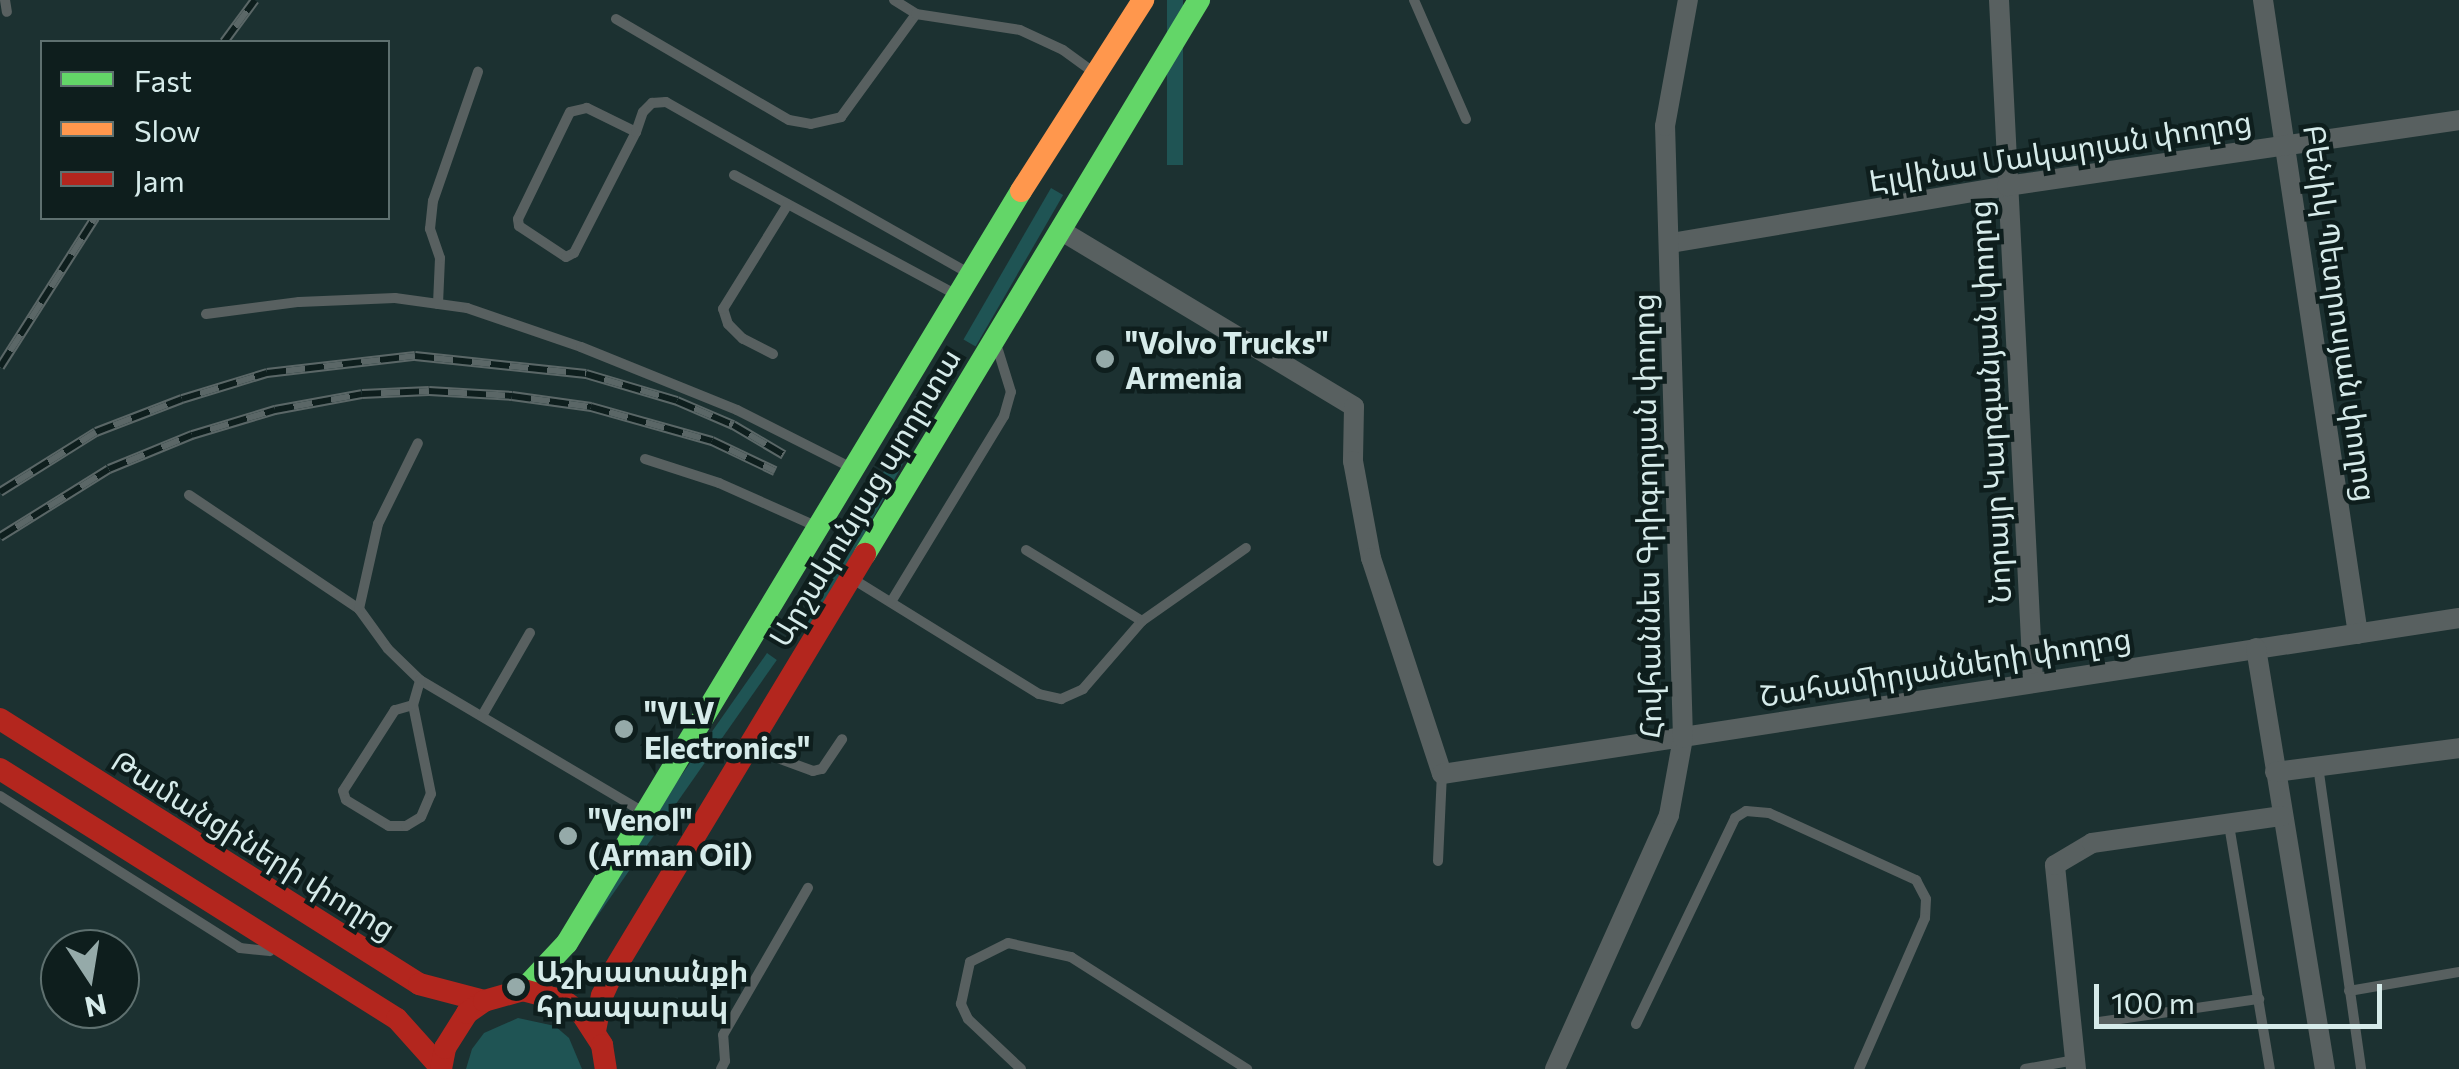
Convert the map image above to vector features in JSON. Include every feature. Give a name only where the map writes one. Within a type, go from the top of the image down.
[{"type":"main road","name":"Արշակունյաց պողոտա","points":[[523,990],[567,944],[969,273],[1143,0]]},
{"type":"main road","name":"Արշակունյաց պողոտա","points":[[595,1030],[602,996],[614,970],[1199,0]]},
{"type":"main road","points":[[1036,166],[1062,157],[1072,160],[1082,176],[1082,194]]},
{"type":"main road","points":[[763,618],[768,634],[778,646],[810,646]]},
{"type":"main road","name":"Թամանցիների փողոց","points":[[0,720],[418,984],[484,1001]]},
{"type":"main road","points":[[0,769],[397,1019],[441,1069]]},
{"type":"main road","points":[[441,1069],[454,1029],[484,1001],[523,990],[564,1001],[595,1030],[607,1066]]},
{"type":"street","name":"Հովհաննես Գրիգորյան փողոց","points":[[1555,1069],[1669,815],[1683,738],[1667,98],[1688,0]]},
{"type":"street","name":"Նորայր Կարգանյան փողոց","points":[[1999,0],[2033,680]]},
{"type":"street","name":"Բենիկ Պետրոսյան փողոց","points":[[2263,0],[2358,634]]},
{"type":"street","name":"Էլվինա Մակարյան փողոց","points":[[1671,242],[2008,186],[2459,120]]},
{"type":"street","points":[[1060,230],[1354,407],[1353,461],[1371,558],[1442,774]]},
{"type":"street","name":"Շահամիրյանների փողոց","points":[[1442,774],[2033,680],[2459,618]]},
{"type":"street","points":[[2256,648],[2326,1069]]},
{"type":"street","points":[[2275,772],[2459,748]]},
{"type":"street","points":[[2076,1064],[2055,865],[2092,843],[2282,816]]},
{"type":"lane","points":[[894,0],[916,14],[1020,30],[1064,50],[1095,74]]},
{"type":"lane","points":[[1414,0],[1466,119]]},
{"type":"lane","points":[[616,19],[788,120],[812,124],[841,117],[916,14]]},
{"type":"lane","points":[[438,304],[440,258],[430,229],[432,201],[478,72]]},
{"type":"lane","points":[[636,132],[587,108],[570,112],[518,219],[519,226],[566,257],[574,252],[652,103],[666,102],[969,273]]},
{"type":"lane","points":[[734,175],[956,295]]},
{"type":"lane","points":[[772,354],[743,340],[728,324],[724,309],[788,204]]},
{"type":"lane","points":[[206,314],[376,299],[467,308],[581,347],[738,410],[854,468]]},
{"type":"lane","points":[[891,602],[1004,416],[1011,392],[994,340]]},
{"type":"lane","points":[[358,610],[378,524],[418,443]]},
{"type":"lane","points":[[645,459],[719,484],[818,527]]},
{"type":"lane","points":[[189,495],[358,610],[388,649],[420,680],[645,813]]},
{"type":"lane","points":[[851,578],[1039,694],[1061,699],[1083,689],[1142,621],[1246,548]]},
{"type":"lane","points":[[1026,550],[1142,621]]},
{"type":"lane","points":[[482,716],[530,633]]},
{"type":"lane","points":[[413,705],[395,710],[345,782],[346,800],[389,826],[406,826],[421,817],[431,794],[413,705],[420,680]]},
{"type":"lane","points":[[749,747],[813,771],[822,769],[842,739]]},
{"type":"lane","points":[[2318,766],[2362,1069]]},
{"type":"lane","points":[[1438,862],[1442,774]]},
{"type":"lane","points":[[0,796],[240,948],[292,953]]},
{"type":"lane","points":[[1636,1024],[1735,818],[1746,811],[1769,813],[1916,880],[1926,899],[1926,918],[1859,1069]]},
{"type":"lane","points":[[2229,825],[2270,1069]]},
{"type":"lane","points":[[721,1069],[724,1035],[808,888]]},
{"type":"lane","points":[[1021,1069],[968,1020],[961,1004],[970,962],[1008,943],[1071,957],[1247,1069]]},
{"type":"lane","points":[[2349,991],[2459,972]]},
{"type":"lane","points":[[2099,1022],[2258,999]]},
{"type":"lane","points":[[2025,1069],[2076,1064]]},
{"type":"shaded area","points":[[1167,0],[1183,0],[1183,165],[1167,165]]},
{"type":"shaded area","points":[[1051,188],[1063,195],[976,347],[964,340]]},
{"type":"shaded area","points":[[939,372],[950,378],[811,630],[799,624]]},
{"type":"shaded area","points":[[767,653],[777,660],[580,941],[570,934]]},
{"type":"shaded area","points":[[518,1018],[555,1026],[569,1038],[582,1069],[466,1069],[472,1049],[484,1033]]},
{"type":"railway","points":[[225,40],[255,0]]},
{"type":"railway","points":[[0,367],[94,220]]},
{"type":"railway","points":[[0,492],[96,432],[182,399],[267,373],[415,356],[586,374],[677,401],[733,425],[784,455]]},
{"type":"railway","points":[[0,537],[109,469],[192,435],[275,410],[362,394],[429,391],[512,396],[591,407],[712,441],[775,471]]},
{"type":"traffic: fast","points":[[865,554],[1199,0]]},
{"type":"traffic: fast","points":[[523,990],[567,943],[1021,191]]},
{"type":"traffic: slow","points":[[1021,191],[1143,0]]},
{"type":"traffic: jam","points":[[595,1031],[602,996],[614,970],[865,554]]},
{"type":"traffic: jam","points":[[0,719],[419,984],[484,1001]]},
{"type":"traffic: jam","points":[[0,769],[397,1019],[441,1068]]},
{"type":"traffic: jam","points":[[441,1069],[445,1048],[467,1013],[484,1001],[523,990],[564,1001],[582,1014],[602,1045],[606,1069]]},
{"type":"place","name":"\"Volvo Trucks\" Armenia","points":[[1105,359]]},
{"type":"place","name":"\"VLV Electronics\"","points":[[624,729]]},
{"type":"place","name":"\"Venol\" (Arman Oil)","points":[[568,836]]},
{"type":"place","name":"Աշխատանքի հրապարակ","points":[[516,987]]}]
